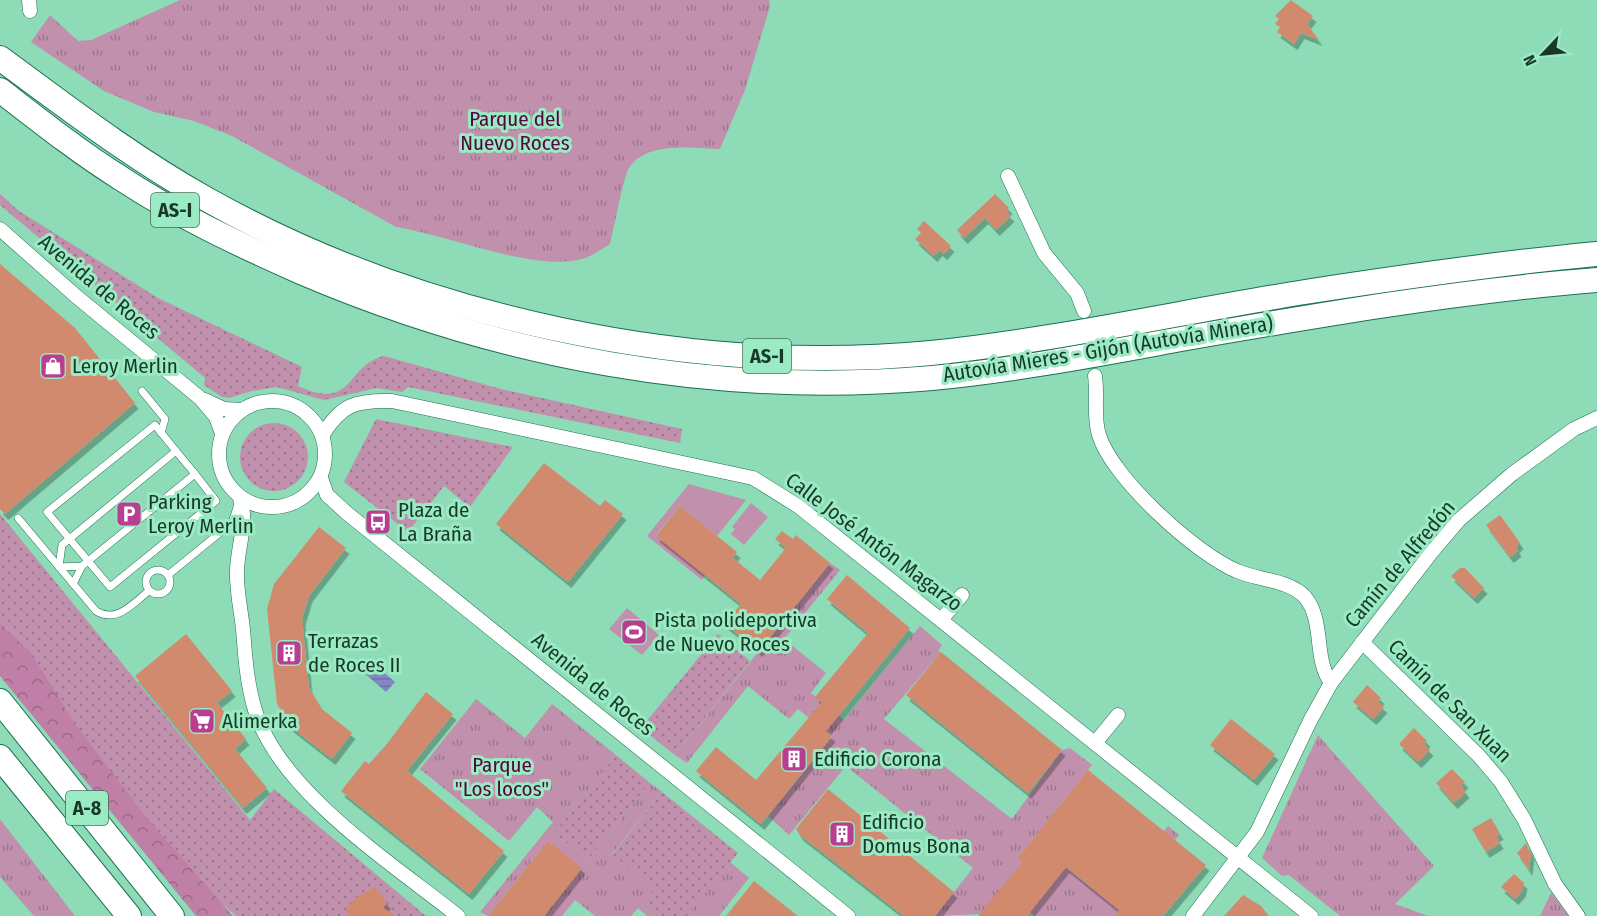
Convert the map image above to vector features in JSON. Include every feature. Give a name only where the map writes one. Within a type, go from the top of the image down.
[{"type":"highway","name":"AS-I","points":[[0,58],[123,148],[207,200],[279,237],[351,268],[482,310],[587,335],[699,352],[826,359],[928,353],[1029,341],[1304,292],[1597,254]]},
{"type":"highway","name":"Autovía Mieres - Gijón (Autovía Minera)","points":[[0,91],[54,133],[124,181],[195,222],[269,258],[368,300],[462,332],[542,351],[577,359],[696,376],[823,382],[932,378],[1033,365],[1309,317],[1597,280]]},
{"type":"highway","name":"A-8","points":[[0,702],[172,916]]},
{"type":"highway","name":"A-8","points":[[0,757],[129,916]]},
{"type":"street","points":[[1008,176],[1044,253],[1077,293],[1084,311]]},
{"type":"street","name":"Avenida de Roces","points":[[0,229],[77,297],[200,398],[216,417],[222,434]]},
{"type":"street","points":[[1095,376],[1098,394],[1096,424],[1107,452],[1146,502],[1192,544],[1234,570],[1292,587],[1304,596],[1314,615],[1321,662],[1331,683]]},
{"type":"street","name":"Avenida de Roces","points":[[200,398],[224,409],[242,410]]},
{"type":"street","name":"Calle José Antón Magarzo","points":[[322,436],[331,421],[355,403],[392,400],[753,478],[798,506],[1311,916]]},
{"type":"street","points":[[240,498],[257,506],[276,508],[294,504],[310,493],[321,478],[326,460],[322,436],[308,415],[293,404],[277,401],[259,402],[242,410],[232,418],[222,434],[219,452],[223,476],[240,498],[244,512],[237,570],[248,684],[255,713],[274,750],[296,781],[317,803],[458,916]]},
{"type":"street","name":"Camín de Alfredón","points":[[1193,916],[1257,832],[1310,721],[1331,683],[1459,520],[1521,468],[1574,429],[1597,418]]},
{"type":"street","name":"Avenida de Roces","points":[[321,478],[327,495],[348,514],[848,916]]},
{"type":"street","points":[[942,620],[962,595]]},
{"type":"street","name":"Camín de San Xuan","points":[[1362,642],[1479,756],[1501,782],[1524,819],[1555,884],[1578,916]]},
{"type":"street","points":[[1095,743],[1118,715]]},
{"type":"lane","points":[[142,391],[165,419],[162,433]]},
{"type":"lane","points":[[155,425],[176,452],[216,501],[110,587],[85,564],[69,538],[47,512],[155,425]]},
{"type":"lane","points":[[59,567],[62,545],[69,538],[176,452]]},
{"type":"lane","points":[[73,584],[85,564],[195,474]]},
{"type":"lane","points":[[168,575],[232,524],[240,498]]},
{"type":"lane","points":[[18,518],[96,611],[104,615],[119,614],[149,591]]},
{"type":"lane","points":[[59,567],[85,564]]},
{"type":"lane","points":[[159,570],[168,575],[170,584],[166,592],[157,595],[149,591],[145,581],[150,573],[159,570]]},
{"type":"green space","name":"Parque del Nuevo Roces","points":[[180,0],[769,0],[770,6],[745,90],[720,149],[671,148],[658,150],[637,159],[629,168],[621,192],[610,244],[585,258],[563,262],[516,257],[396,227],[232,136],[194,121],[154,112],[104,91],[31,42],[50,15],[78,41],[91,40]]},
{"type":"green space","points":[[0,194],[19,211],[158,298],[302,367],[298,386],[316,393],[330,394],[340,390],[371,361],[384,356],[501,389],[682,429],[680,443],[408,387],[402,392],[377,388],[324,400],[277,387],[229,398],[222,397],[204,385],[205,378],[0,205]]},
{"type":"green space","points":[[376,419],[513,447],[470,507],[444,486],[408,532],[344,482]]},
{"type":"green space","points":[[281,423],[293,429],[302,438],[308,450],[306,470],[298,481],[281,491],[267,491],[250,481],[242,470],[240,450],[250,433],[261,425]]},
{"type":"green space","points":[[689,484],[746,500],[717,536],[680,506],[656,535],[705,575],[702,580],[647,536]]},
{"type":"green space","points":[[751,503],[768,517],[744,545],[731,534],[735,529],[732,527]]},
{"type":"green space","points":[[0,514],[250,820],[274,789],[426,916],[236,916],[198,882],[0,640]]},
{"type":"green space","points":[[830,563],[840,570],[784,639],[826,673],[811,693],[844,720],[920,626],[942,645],[938,651],[941,652],[884,719],[1012,819],[1062,750],[1070,748],[1092,765],[1017,859],[1050,886],[1066,867],[1108,901],[1168,826],[1179,835],[1115,916],[1034,916],[1030,912],[935,916],[973,868],[846,766],[789,835],[768,816],[832,737],[798,709],[789,719],[748,686],[687,763],[675,755]]},
{"type":"green space","name":"Pista polideportiva de Nuevo Roces","points":[[627,608],[659,635],[642,655],[609,629]]},
{"type":"green space","points":[[0,624],[31,653],[75,724],[146,817],[233,916],[196,916],[0,676]]},
{"type":"green space","points":[[718,634],[750,661],[675,755],[641,728]]},
{"type":"green space","name":"Parque \"Los locos\"","points":[[476,699],[525,738],[552,704],[616,755],[554,833],[588,860],[650,783],[662,792],[612,854],[654,888],[641,904],[655,916],[647,916],[638,908],[631,916],[595,916],[575,900],[562,916],[544,916],[581,869],[548,841],[488,916],[480,912],[553,822],[537,807],[509,841],[420,769]]},
{"type":"green space","points":[[1318,735],[1434,866],[1395,904],[1428,916],[1340,916],[1289,875],[1282,876],[1262,858]]},
{"type":"green space","points":[[616,755],[650,783],[588,860],[554,833]]},
{"type":"green space","points":[[662,792],[738,853],[687,916],[655,916],[641,904],[653,888],[612,855]]},
{"type":"green space","points":[[0,819],[75,916],[34,916],[0,877]]},
{"type":"green space","points":[[730,862],[749,878],[719,916],[687,916]]},
{"type":"green space","points":[[1551,893],[1569,916],[1540,916]]},
{"type":"water","points":[[373,663],[395,682],[386,692],[364,673]]},
{"type":"building","points":[[1291,0],[1313,16],[1307,24],[1319,40],[1301,33],[1294,44],[1277,32],[1280,27],[1275,24],[1279,19],[1275,16]]},
{"type":"building","points":[[995,194],[1009,208],[1006,211],[1011,216],[996,230],[985,218],[964,238],[957,230]]},
{"type":"building","points":[[924,221],[951,246],[944,254],[939,250],[934,256],[915,239],[921,233],[917,229]]},
{"type":"building","name":"Leroy Merlin","points":[[0,264],[75,328],[135,403],[5,514],[0,509]]},
{"type":"building","points":[[544,463],[600,506],[605,500],[623,514],[568,582],[496,524]]},
{"type":"building","points":[[680,506],[737,552],[733,558],[760,580],[786,548],[775,539],[782,531],[793,539],[796,535],[830,563],[759,651],[725,624],[741,604],[656,536]]},
{"type":"building","points":[[1500,515],[1520,543],[1516,547],[1518,551],[1510,557],[1486,525]]},
{"type":"building","name":"Terrazas de Roces II","points":[[319,527],[346,548],[309,596],[302,619],[309,688],[322,709],[352,733],[332,759],[291,727],[277,704],[267,609],[274,584]]},
{"type":"building","points":[[1460,568],[1465,568],[1484,588],[1474,598],[1451,576]]},
{"type":"building","points":[[847,575],[910,628],[826,731],[832,736],[761,824],[696,771],[716,747],[756,780],[822,702],[815,697],[868,633],[827,599]]},
{"type":"building","name":"Alimerka","points":[[186,634],[232,691],[217,703],[246,739],[235,749],[267,788],[243,808],[135,676]]},
{"type":"building","points":[[941,652],[1062,750],[1028,793],[906,695]]},
{"type":"building","points":[[1367,685],[1381,698],[1378,702],[1384,707],[1373,719],[1353,702]]},
{"type":"building","points":[[426,692],[453,714],[407,771],[504,851],[469,894],[341,791],[365,761],[369,764],[386,745]]},
{"type":"building","points":[[1231,719],[1275,754],[1254,780],[1210,745]]},
{"type":"building","points":[[1414,728],[1427,741],[1424,744],[1430,750],[1418,762],[1399,744]]},
{"type":"building","points":[[1452,769],[1465,782],[1461,786],[1466,792],[1454,803],[1436,783]]},
{"type":"building","points":[[1088,770],[1206,865],[1163,916],[1115,916],[1119,910],[1066,867],[1027,916],[978,916],[1022,863],[1017,859]]},
{"type":"building","points":[[828,789],[954,892],[935,916],[904,916],[800,835],[796,829]]},
{"type":"building","points":[[1491,818],[1500,834],[1496,836],[1500,843],[1486,852],[1472,829]]},
{"type":"building","points":[[548,841],[582,868],[544,916],[488,916]]},
{"type":"building","points":[[1526,843],[1531,854],[1529,870],[1517,853]]},
{"type":"building","points":[[1514,874],[1524,883],[1522,891],[1515,899],[1501,887]]},
{"type":"building","points":[[754,881],[798,916],[726,916]]},
{"type":"building","points":[[375,887],[387,903],[383,908],[396,916],[348,916],[346,910],[354,899]]},
{"type":"building","points":[[1243,895],[1261,906],[1269,916],[1224,916]]},
{"type":"place","name":"Leroy Merlin","points":[[53,366]]},
{"type":"place","name":"Parking Leroy Merlin","points":[[129,514]]},
{"type":"place","name":"Plaza de La Braña","points":[[378,522]]},
{"type":"place","name":"Pista polideportiva de Nuevo Roces","points":[[634,632]]},
{"type":"place","name":"Terrazas de Roces II","points":[[289,653]]},
{"type":"place","name":"Alimerka","points":[[202,721]]},
{"type":"place","name":"Edificio Corona","points":[[794,759]]},
{"type":"place","name":"Edificio Domus Bona","points":[[842,834]]}]
